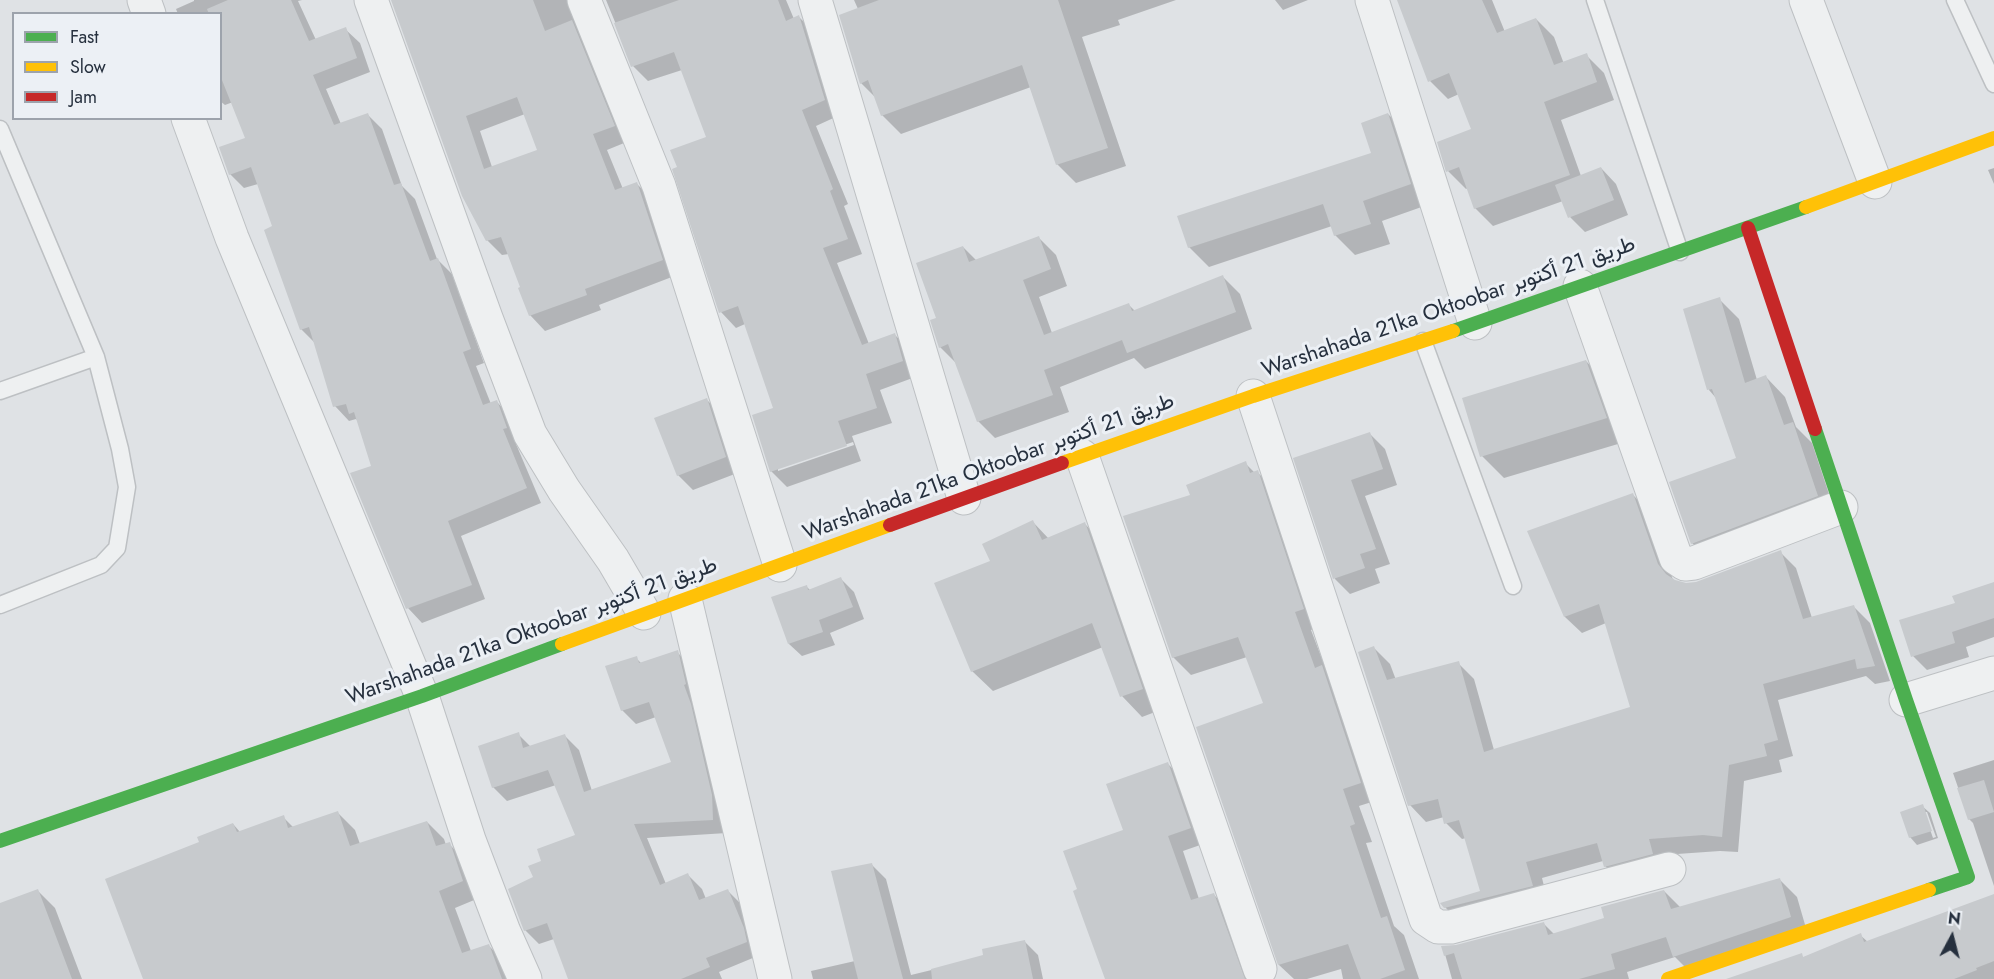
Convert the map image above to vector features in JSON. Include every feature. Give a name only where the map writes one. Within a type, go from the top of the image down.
[{"type":"main road","name":"Warshahada 21ka Oktoobar طريق 21 أكتوبر","points":[[0,841],[422,696],[644,613],[1082,456],[1680,252],[1994,138]]},
{"type":"main road","points":[[1668,979],[1968,877],[1906,700],[1748,228]]},
{"type":"street","points":[[371,0],[530,435],[564,490],[613,560],[644,613]]},
{"type":"street","points":[[584,0],[659,186],[780,565]]},
{"type":"street","points":[[816,0],[964,498]]},
{"type":"street","points":[[1372,0],[1475,323]]},
{"type":"street","points":[[1806,0],[1875,182]]},
{"type":"street","points":[[189,120],[232,238],[422,696],[468,840],[525,979]]},
{"type":"street","points":[[1580,286],[1676,558],[1685,564],[1695,563],[1841,507]]},
{"type":"street","points":[[1253,396],[1426,919],[1438,927],[1451,927],[1669,869]]},
{"type":"street","points":[[1082,456],[1260,969]]},
{"type":"street","points":[[685,599],[774,979]]},
{"type":"street","points":[[1906,700],[1994,673]]},
{"type":"lane","points":[[1595,0],[1680,252]]},
{"type":"lane","points":[[1955,0],[1994,84]]},
{"type":"lane","points":[[0,129],[96,357],[120,449],[127,487],[117,548],[101,565],[0,605]]},
{"type":"lane","points":[[1423,340],[1513,586]]},
{"type":"lane","points":[[0,391],[96,357]]},
{"type":"building","points":[[228,0],[291,0],[309,41],[346,27],[357,58],[313,75],[334,125],[368,113],[394,185],[401,183],[430,261],[438,258],[471,349],[463,352],[483,405],[497,400],[507,428],[503,429],[527,488],[448,521],[472,585],[406,609],[350,473],[371,466],[354,412],[349,414],[346,404],[333,407],[309,327],[300,330],[264,230],[272,226],[251,167],[229,175],[219,147],[245,138],[222,80],[222,12],[208,12],[207,9]]},
{"type":"building","points":[[391,0],[533,0],[545,31],[572,20],[615,126],[593,134],[615,190],[637,182],[663,260],[585,289],[587,295],[529,316],[501,237],[486,241],[462,196]],"holes":[[[517,97],[537,150],[484,169],[466,116]]]},
{"type":"building","points":[[679,0],[778,0],[786,21],[799,15],[825,100],[802,110],[833,189],[830,191],[848,239],[823,248],[862,345],[895,333],[903,361],[866,374],[877,408],[838,421],[847,446],[770,472],[752,415],[773,408],[738,306],[719,313],[672,169],[677,167],[670,150],[706,137],[674,52],[631,67],[614,23]]},
{"type":"building","points":[[879,0],[1058,0],[1108,148],[1056,165],[1022,65],[881,116],[868,80],[860,84],[839,15]]},
{"type":"building","points":[[1397,0],[1482,0],[1497,33],[1536,18],[1554,65],[1587,53],[1597,82],[1544,102],[1570,175],[1474,209],[1459,167],[1446,172],[1437,142],[1471,129],[1449,73],[1428,82]]},
{"type":"building","points":[[1388,113],[1411,184],[1363,201],[1371,224],[1334,236],[1323,204],[1188,248],[1177,216],[1371,153],[1361,123]]},
{"type":"building","points":[[1601,167],[1614,200],[1568,218],[1555,185]]},
{"type":"building","points":[[1039,236],[1051,269],[1023,280],[1044,335],[1129,303],[1132,311],[1223,275],[1236,312],[1127,353],[1122,340],[1044,370],[1053,395],[977,422],[948,344],[939,348],[930,320],[936,318],[916,263],[963,246],[969,262]]},
{"type":"building","points":[[1720,297],[1745,383],[1766,375],[1784,425],[1793,422],[1818,496],[1691,544],[1669,482],[1736,458],[1712,389],[1707,390],[1683,309]]},
{"type":"building","points":[[1586,360],[1607,418],[1480,457],[1462,398]]},
{"type":"building","points":[[707,398],[726,457],[677,476],[654,418]]},
{"type":"building","points":[[1370,432],[1383,469],[1351,480],[1376,549],[1360,554],[1365,568],[1333,579],[1293,458]]},
{"type":"building","points":[[1246,461],[1250,473],[1258,470],[1304,609],[1295,612],[1315,668],[1322,665],[1361,783],[1343,789],[1355,824],[1350,826],[1381,918],[1387,916],[1405,970],[1380,979],[1361,979],[1348,944],[1278,965],[1196,727],[1263,703],[1238,637],[1172,658],[1123,516],[1190,495],[1186,485]]},
{"type":"building","points":[[1633,493],[1658,564],[1666,574],[1686,583],[1696,582],[1781,550],[1803,619],[1854,605],[1875,666],[1857,669],[1855,659],[1763,684],[1778,740],[1764,744],[1767,756],[1729,765],[1722,837],[1703,835],[1649,839],[1653,854],[1604,867],[1597,843],[1526,862],[1533,886],[1444,908],[1440,903],[1480,891],[1459,820],[1444,824],[1438,799],[1408,806],[1358,652],[1374,646],[1387,680],[1459,661],[1484,752],[1630,707],[1599,604],[1564,617],[1527,531]]},
{"type":"building","points":[[1033,520],[1042,540],[1085,522],[1143,689],[1120,697],[1092,623],[971,672],[934,583],[990,561],[982,544]]},
{"type":"building","points":[[841,577],[853,607],[819,620],[823,632],[788,644],[771,597],[807,585],[808,590]]},
{"type":"building","points":[[1994,582],[1994,618],[1952,632],[1955,643],[1911,657],[1899,620],[1955,603],[1952,596]]},
{"type":"building","points":[[678,650],[686,684],[684,685],[691,704],[712,795],[713,820],[634,824],[660,885],[688,873],[699,900],[728,889],[744,928],[747,942],[706,958],[710,967],[681,979],[568,979],[547,923],[524,931],[508,889],[533,877],[528,866],[541,861],[537,849],[575,835],[548,770],[492,788],[478,746],[519,732],[523,748],[565,734],[584,792],[671,762],[649,702],[621,711],[605,666],[637,656],[639,663]]},
{"type":"building","points":[[1168,762],[1191,828],[1168,836],[1191,900],[1214,893],[1245,979],[1105,979],[1073,891],[1077,889],[1063,851],[1123,830],[1106,784]]},
{"type":"building","points":[[1984,780],[1994,812],[1968,820],[1957,788]]},
{"type":"building","points":[[1923,804],[1932,831],[1909,838],[1900,812]]},
{"type":"building","points":[[338,811],[350,846],[427,821],[436,846],[450,842],[463,881],[439,891],[462,953],[489,944],[502,979],[143,979],[105,879],[199,842],[197,837],[233,823],[237,832],[284,815],[288,828]]},
{"type":"building","points":[[872,863],[903,979],[858,979],[831,871]]},
{"type":"building","points":[[1780,878],[1791,917],[1673,957],[1666,937],[1611,954],[1615,969],[1579,979],[1462,979],[1454,953],[1444,956],[1441,946],[1456,945],[1544,922],[1548,935],[1604,918],[1601,907],[1664,890],[1671,909]]},
{"type":"building","points":[[38,889],[72,979],[0,979],[0,903]]},
{"type":"building","points":[[1994,894],[1994,961],[1954,979],[1726,979],[1802,953],[1803,957],[1861,933],[1864,942]]},
{"type":"building","points":[[1025,940],[1033,979],[932,979],[931,969],[983,955],[982,949]]},
{"type":"traffic: fast","points":[[1453,331],[1806,207]]},
{"type":"traffic: fast","points":[[1815,429],[1968,877],[1929,890]]},
{"type":"traffic: fast","points":[[0,841],[422,696],[562,644]]},
{"type":"traffic: slow","points":[[1806,207],[1994,138]]},
{"type":"traffic: slow","points":[[1062,463],[1253,396],[1453,331]]},
{"type":"traffic: slow","points":[[562,644],[890,525]]},
{"type":"traffic: slow","points":[[1668,979],[1929,890]]},
{"type":"traffic: jam","points":[[1748,228],[1815,429]]},
{"type":"traffic: jam","points":[[890,525],[1062,463]]}]
